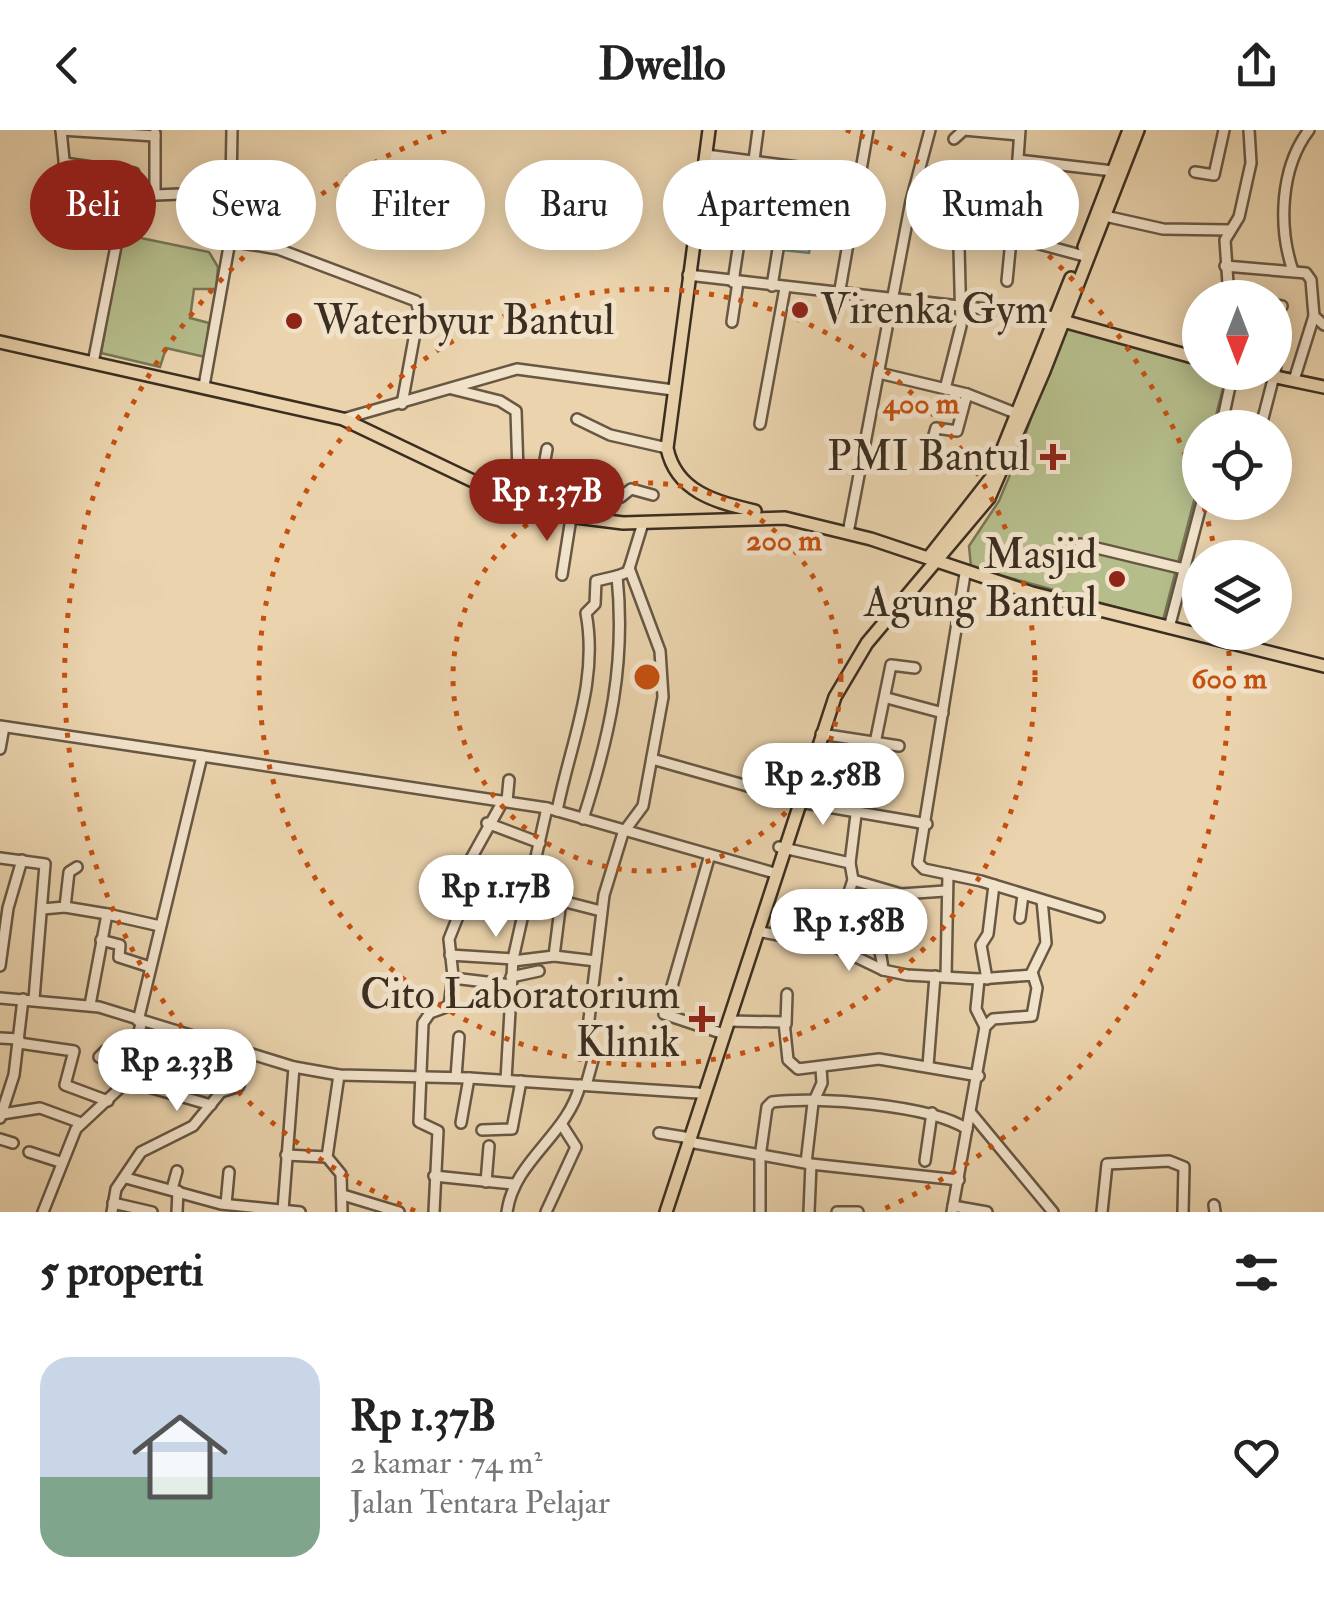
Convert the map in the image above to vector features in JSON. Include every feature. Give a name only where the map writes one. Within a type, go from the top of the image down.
[{"type":"main road","points":[[705,160],[709,130]]},
{"type":"main road","points":[[663,1212],[840,670],[989,498],[1129,130]]},
{"type":"main road","points":[[1084,256],[1105,216],[1138,130]]},
{"type":"main road","points":[[692,250],[667,448],[676,475],[703,496],[848,532],[965,574],[1324,666]]},
{"type":"main road","points":[[1060,319],[1182,354]]},
{"type":"main road","points":[[686,1140],[771,872],[821,734],[855,659],[985,490],[1060,319]]},
{"type":"main road","points":[[0,342],[343,419],[519,504],[571,518],[643,522],[752,516],[798,521]]},
{"type":"main road","points":[[1294,380],[1324,387]]},
{"type":"street","points":[[64,160],[61,130],[155,133],[155,160]]},
{"type":"street","points":[[232,130],[232,160]]},
{"type":"street","points":[[706,155],[754,160],[758,130]]},
{"type":"street","points":[[863,160],[868,130]]},
{"type":"street","points":[[848,532],[911,201],[930,130]]},
{"type":"street","points":[[954,139],[964,130],[1019,132],[1018,160]]},
{"type":"street","points":[[1195,172],[1213,176],[1224,130]]},
{"type":"street","points":[[1227,280],[1228,230],[1239,217],[1251,163],[1249,132],[1235,130]]},
{"type":"street","points":[[1293,271],[1282,236],[1289,163],[1309,130]]},
{"type":"street","points":[[1079,166],[1113,170]]},
{"type":"street","points":[[156,195],[176,194]]},
{"type":"street","points":[[1105,216],[1163,229],[1228,230]]},
{"type":"street","points":[[93,362],[115,250]]},
{"type":"street","points":[[204,386],[228,250]]},
{"type":"street","points":[[281,250],[416,301],[419,311],[402,404]]},
{"type":"street","points":[[732,322],[739,250]]},
{"type":"street","points":[[772,286],[778,250]]},
{"type":"street","points":[[838,295],[846,250]]},
{"type":"street","points":[[945,388],[960,332],[959,250]]},
{"type":"street","points":[[1007,281],[1009,250]]},
{"type":"street","points":[[1056,250],[1084,256]]},
{"type":"street","points":[[1225,266],[1293,271],[1309,276],[1314,316],[1294,380]]},
{"type":"street","points":[[688,276],[1060,319]]},
{"type":"street","points":[[760,424],[784,288]]},
{"type":"street","points":[[1314,316],[1324,324]]},
{"type":"street","points":[[343,419],[496,373],[530,368],[673,390]]},
{"type":"street","points":[[879,373],[966,394],[1018,414]]},
{"type":"street","points":[[447,388],[513,406],[519,504]]},
{"type":"street","points":[[930,448],[936,428],[956,432],[966,394]]},
{"type":"street","points":[[577,419],[610,435],[667,448]]},
{"type":"street","points":[[536,509],[547,449]]},
{"type":"street","points":[[578,485],[623,498],[632,489],[653,495]]},
{"type":"street","points":[[562,575],[571,518]]},
{"type":"street","points":[[507,1212],[514,1184],[562,1125],[593,1060],[587,1050],[587,1036],[601,911],[623,833],[643,806],[663,697],[663,661],[629,568],[643,522]]},
{"type":"street","points":[[1080,544],[1182,570]]},
{"type":"street","points":[[506,1080],[513,960],[527,892],[580,730],[593,642],[586,614],[595,604],[596,581],[629,568]]},
{"type":"street","points":[[965,574],[918,863],[924,869],[994,885],[1099,917]]},
{"type":"street","points":[[582,819],[608,742],[616,690],[623,621],[616,576]]},
{"type":"street","points":[[1169,628],[1182,578]]},
{"type":"street","points":[[810,941],[816,924],[838,925],[852,880],[850,863],[856,815],[870,743],[887,698],[892,664],[915,668]]},
{"type":"street","points":[[887,698],[943,713]]},
{"type":"street","points":[[0,749],[2,726],[505,801],[552,809],[709,858],[771,872]]},
{"type":"street","points":[[821,734],[899,746]]},
{"type":"street","points":[[44,1212],[60,1162],[81,1123],[108,1102],[124,1080],[202,756]]},
{"type":"street","points":[[652,760],[751,787]]},
{"type":"street","points":[[434,1212],[438,1131],[419,1122],[424,1024],[430,1013],[447,1008],[453,978],[449,939],[463,904],[468,864],[487,823],[505,801],[510,780]]},
{"type":"street","points":[[799,802],[856,815],[927,824]]},
{"type":"street","points":[[487,823],[540,843]]},
{"type":"street","points":[[782,847],[850,863]]},
{"type":"street","points":[[0,858],[45,863],[29,999],[1,1112],[40,1108],[81,1123]]},
{"type":"street","points":[[709,858],[664,1014],[718,1032]]},
{"type":"street","points":[[0,966],[8,908],[22,860]]},
{"type":"street","points":[[468,864],[530,879]]},
{"type":"street","points":[[65,907],[69,872],[77,868]]},
{"type":"street","points":[[928,1066],[948,874]]},
{"type":"street","points":[[852,880],[901,894],[946,891]]},
{"type":"street","points":[[988,1212],[953,1209],[980,1076],[985,1027],[976,1009],[983,979],[981,945],[988,934],[994,885]]},
{"type":"street","points":[[527,892],[601,911]]},
{"type":"street","points":[[1020,918],[1023,895]]},
{"type":"street","points":[[1031,974],[1046,942],[1042,900]]},
{"type":"street","points":[[554,956],[561,901]]},
{"type":"street","points":[[463,904],[494,912]]},
{"type":"street","points":[[42,908],[65,907],[160,926]]},
{"type":"street","points":[[90,1006],[107,914]]},
{"type":"street","points":[[842,925],[875,936],[884,970]]},
{"type":"street","points":[[758,930],[840,948],[884,970],[983,979],[1031,974]]},
{"type":"street","points":[[101,940],[120,945],[119,957],[150,967]]},
{"type":"street","points":[[450,956],[513,960],[554,956],[596,961]]},
{"type":"street","points":[[453,978],[511,981],[539,972]]},
{"type":"street","points":[[985,1027],[993,1019],[1033,1015],[1037,984],[1031,974]]},
{"type":"street","points":[[787,994],[788,1060],[798,1069],[868,1059],[980,1076]]},
{"type":"street","points":[[0,998],[90,1006],[294,1067],[340,1076],[456,1077],[698,1093]]},
{"type":"street","points":[[728,1021],[780,1020],[786,1024]]},
{"type":"street","points":[[456,1077],[459,1037]]},
{"type":"street","points":[[0,1038],[74,1052],[66,1086],[108,1102]]},
{"type":"street","points":[[99,1056],[105,1051],[131,1058]]},
{"type":"street","points":[[152,1212],[113,1208],[116,1188],[144,1149],[193,1126],[223,1090],[238,1086],[249,1053]]},
{"type":"street","points":[[287,1211],[286,1154],[294,1067]]},
{"type":"street","points":[[811,1212],[808,1164],[813,1103],[822,1083],[821,1068]]},
{"type":"street","points":[[340,1076],[327,1156],[341,1174],[342,1212]]},
{"type":"street","points":[[461,1123],[469,1078]]},
{"type":"street","points":[[124,1080],[211,1106]]},
{"type":"street","points":[[482,1130],[512,1129],[521,1082]]},
{"type":"street","points":[[760,1212],[760,1157],[769,1104],[813,1103],[932,1113],[968,1122],[1054,1212]]},
{"type":"street","points":[[925,1161],[932,1113]]},
{"type":"street","points":[[546,1212],[576,1147],[562,1125]]},
{"type":"street","points":[[658,1133],[760,1157],[959,1180]]},
{"type":"street","points":[[0,1139],[13,1143]]},
{"type":"street","points":[[486,1182],[489,1146]]},
{"type":"street","points":[[29,1152],[60,1162]]},
{"type":"street","points":[[286,1154],[327,1156]]},
{"type":"street","points":[[1102,1212],[1102,1174],[1107,1164],[1168,1161],[1184,1167],[1183,1212]]},
{"type":"street","points":[[177,1171],[177,1212]]},
{"type":"street","points":[[229,1172],[229,1207]]},
{"type":"street","points":[[434,1176],[514,1184]]},
{"type":"street","points":[[126,1178],[229,1207],[300,1212]]},
{"type":"street","points":[[343,1195],[399,1212]]},
{"type":"street","points":[[836,1212],[858,1212]]},
{"type":"green space","points":[[156,241],[176,245],[176,250],[209,252],[218,267],[216,289],[194,289],[190,318],[209,323],[205,357],[166,348],[160,367],[101,353],[119,250],[156,250]]},
{"type":"green space","points":[[1064,323],[1182,354],[1182,390],[1223,390],[1217,410],[1182,410],[1182,520],[1189,520],[1163,620],[971,567],[969,546],[999,501]]},
{"type":"place","name":"Virenka Gym","points":[[800,310]]},
{"type":"place","name":"Waterbyur Bantul","points":[[294,321]]},
{"type":"place","name":"PMI Bantul","points":[[1053,457]]},
{"type":"place","name":"Masjid Agung Bantul","points":[[1117,579]]},
{"type":"place","name":"Cito Laboratorium Klinik","points":[[702,1019]]}]
